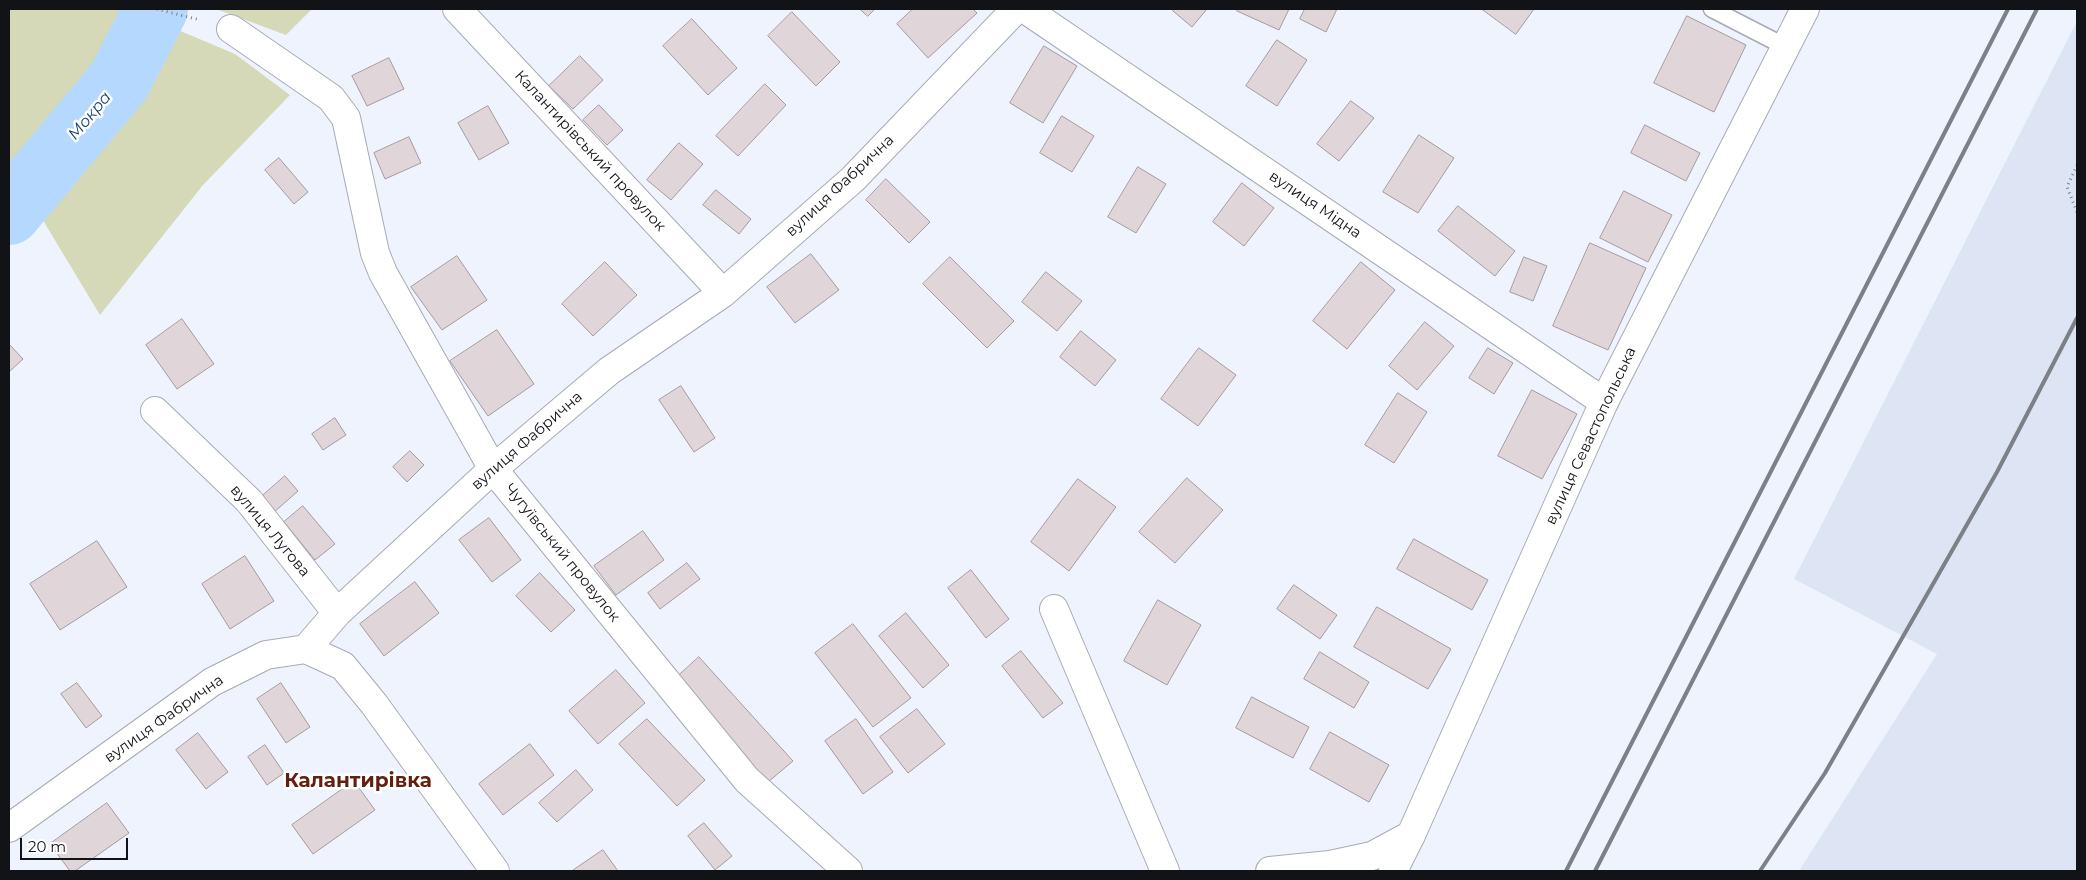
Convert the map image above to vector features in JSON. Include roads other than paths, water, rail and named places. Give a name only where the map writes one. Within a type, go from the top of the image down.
[{"type":"street","name":"Калантирівський провулок","points":[[457,9],[723,293]]},
{"type":"street","name":"вулиця Фабрична","points":[[9,828],[212,682],[266,655],[306,649],[338,613],[493,469],[608,371],[723,293],[853,179],[1016,9]]},
{"type":"street","name":"вулиця Мідна","points":[[1025,9],[1604,402]]},
{"type":"street","name":"вулиця Севастопольська","points":[[1393,871],[1411,835],[1604,402],[1805,9]]},
{"type":"street","name":"Чугуївський провулок","points":[[231,29],[331,98],[346,118],[375,253],[383,273],[493,469],[747,780],[848,871]]},
{"type":"street","name":"вулиця Лугова","points":[[155,411],[249,501],[338,613]]},
{"type":"street","points":[[1054,609],[1165,871]]},
{"type":"street","points":[[306,649],[343,666],[374,704],[495,871]]},
{"type":"street","points":[[1270,871],[1330,865],[1372,856],[1411,835]]},
{"type":"lane","points":[[1712,9],[1786,47]]},
{"type":"waterway","name":"Мокра","points":[[9,213],[119,81],[156,9]]},
{"type":"railway","points":[[1566,871],[2008,9]]},
{"type":"railway","points":[[1595,871],[2037,9]]},
{"type":"railway","points":[[1760,871],[1825,773],[1997,472],[2077,318]]},
{"type":"district","name":"Калантирівка","points":[[358,781]]}]
